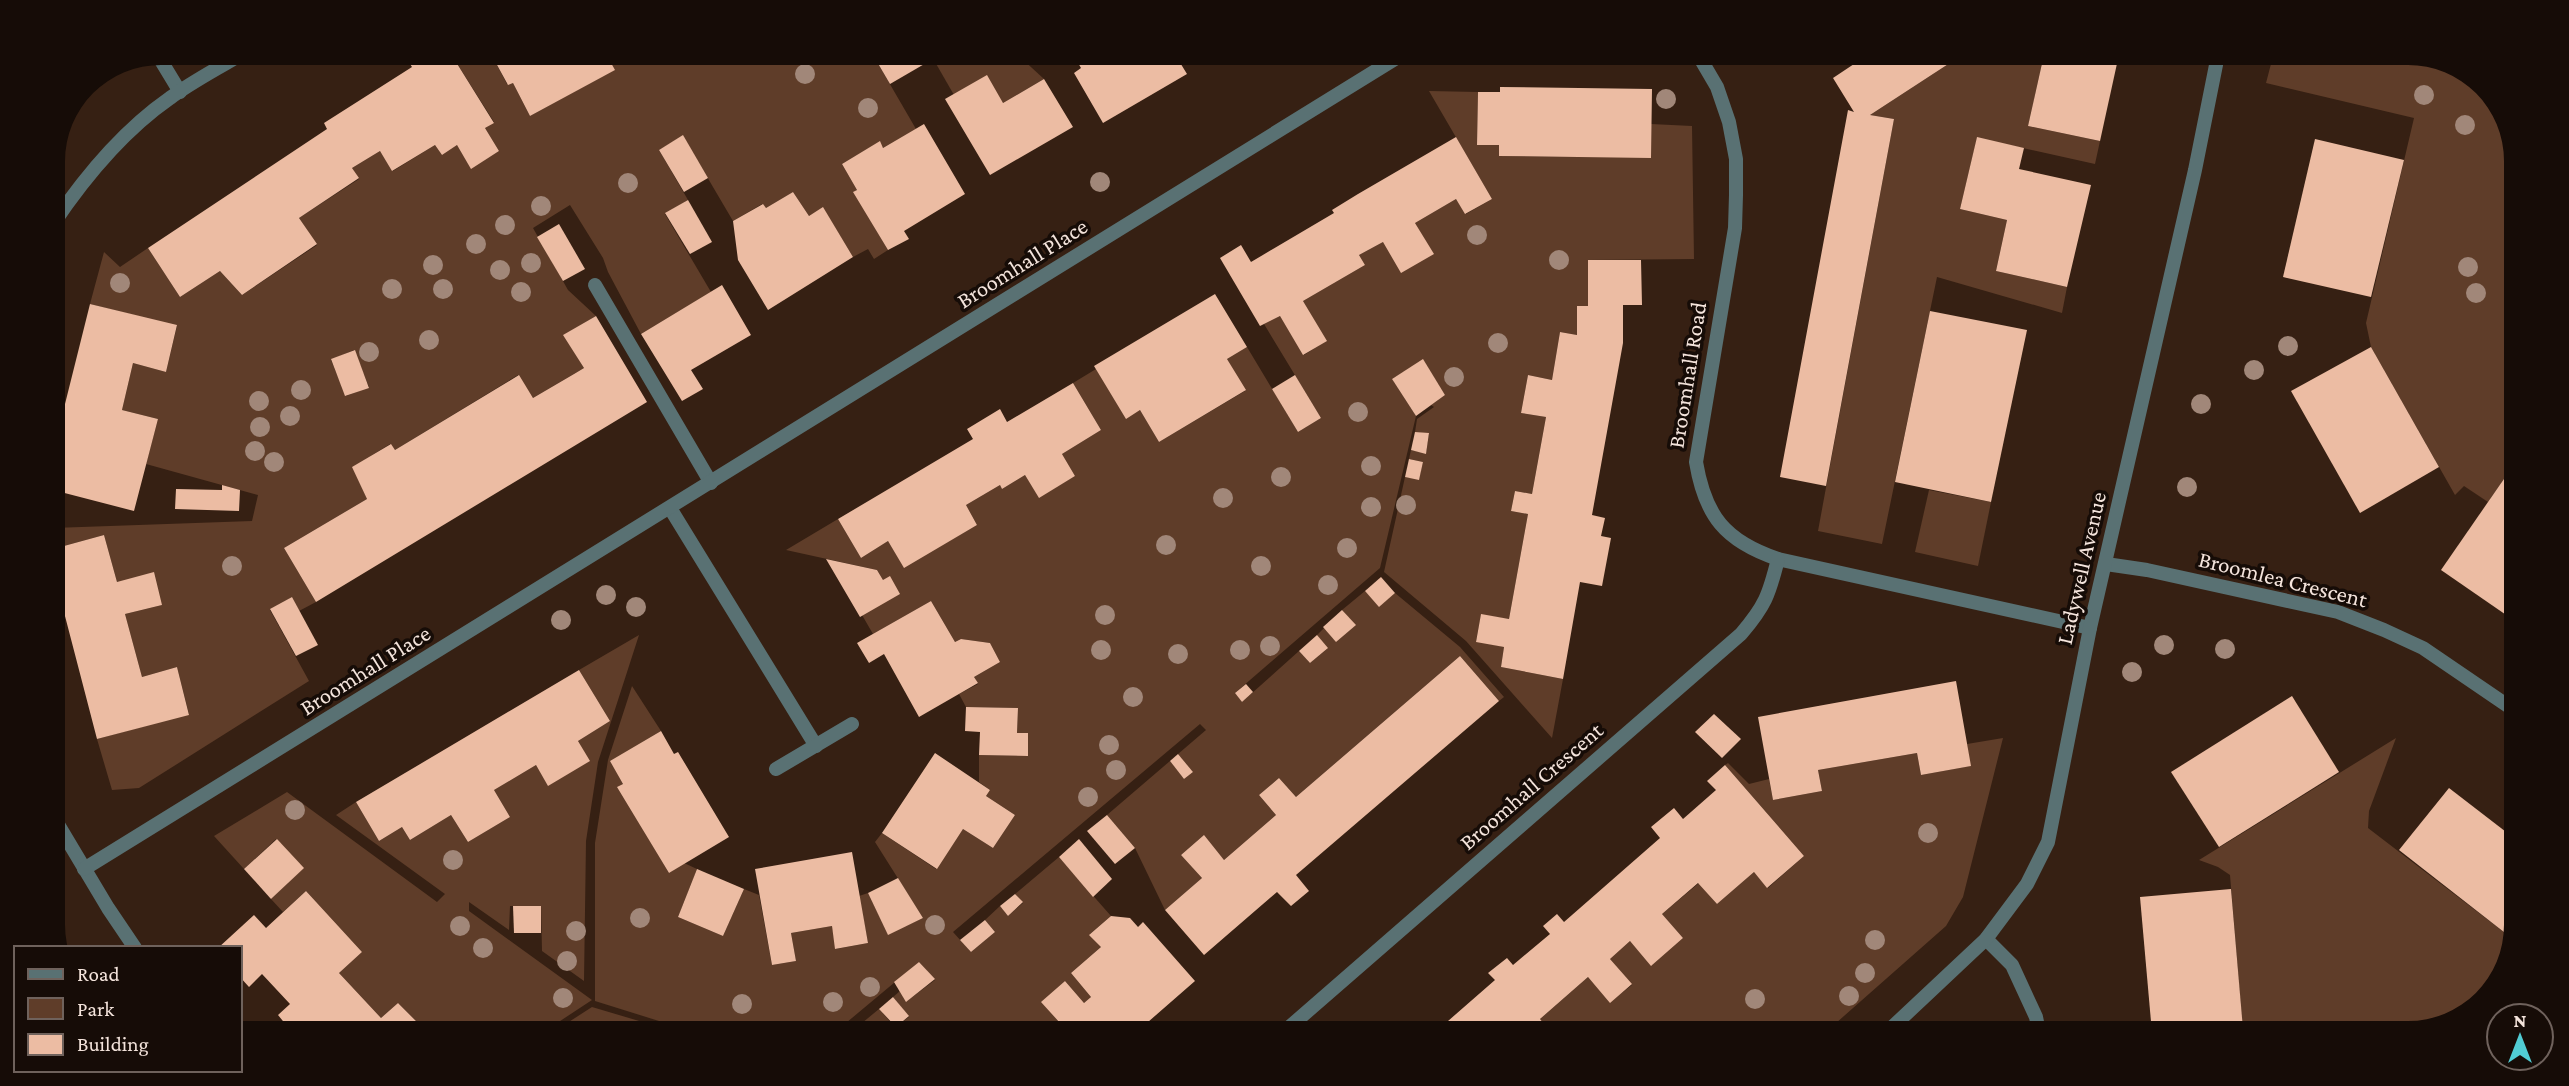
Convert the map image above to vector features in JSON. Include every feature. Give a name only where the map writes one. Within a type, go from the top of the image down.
[{"type":"street","points":[[164,65],[180,92]]},
{"type":"street","points":[[65,209],[117,145],[145,118],[224,65]]},
{"type":"street","name":"Broomhall Place","points":[[84,869],[1385,65]]},
{"type":"street","name":"Broomhall Road","points":[[1704,65],[1717,87],[1729,122],[1736,159],[1735,228],[1696,461],[1700,488],[1708,507],[1724,530],[1758,552],[1778,559],[2090,628]]},
{"type":"street","name":"Ladywell Avenue","points":[[1899,1021],[1986,939],[2027,884],[2048,842],[2090,628],[2216,65]]},
{"type":"street","points":[[595,285],[711,483]]},
{"type":"street","points":[[670,508],[816,746]]},
{"type":"street","name":"Broomhall Crescent","points":[[1296,1021],[1741,634],[1760,612],[1770,594],[1778,559]]},
{"type":"street","name":"Broomlea Crescent","points":[[2106,564],[2147,570],[2338,612],[2423,648],[2504,703]]},
{"type":"street","points":[[776,769],[852,724]]},
{"type":"street","points":[[65,837],[134,946]]},
{"type":"street","points":[[1986,939],[2012,965],[2037,1021]]},
{"type":"green space","points":[[458,65],[497,65],[507,84],[513,83],[530,116],[614,70],[612,65],[879,65],[916,129],[883,148],[879,142],[842,164],[857,190],[854,192],[888,250],[874,259],[868,249],[853,257],[823,208],[809,216],[793,192],[766,208],[762,204],[733,221],[683,136],[659,150],[688,200],[665,214],[711,292],[641,334],[603,258],[570,205],[533,228],[568,290],[596,316],[564,335],[584,368],[533,398],[518,375],[395,450],[390,444],[353,467],[367,499],[284,548],[316,602],[299,611],[292,597],[270,610],[309,681],[139,788],[112,790],[97,739],[189,714],[177,667],[142,677],[125,614],[162,605],[117,582],[104,535],[65,546],[65,528],[252,521],[258,495],[146,464],[158,419],[122,410],[133,363],[166,372],[177,326],[90,304],[104,252],[120,267],[148,248],[180,297],[220,271],[242,295],[317,245],[299,218],[359,179],[352,168],[380,151],[393,171],[435,145],[442,155],[457,145],[471,168],[499,151],[485,128],[494,122]],"holes":[[[354,350],[369,387],[346,396],[331,360]]]},
{"type":"green space","points":[[937,65],[1029,65],[1044,79],[1003,103],[954,95]]},
{"type":"green space","points":[[1947,65],[2042,65],[2028,126],[2100,141],[2095,164],[1977,138],[1960,209],[2007,220],[1996,271],[2067,287],[2062,313],[1937,277],[1882,544],[1818,531],[1894,119],[1870,115]]},
{"type":"green space","points":[[2271,65],[2427,67],[2445,72],[2472,88],[2494,118],[2504,154],[2504,479],[2488,502],[2464,486],[2455,495],[2371,347],[2366,323],[2414,118],[2266,83]]},
{"type":"green space","points":[[1429,91],[1478,92],[1477,145],[1499,145],[1500,156],[1604,157],[1651,124],[1692,126],[1694,259],[1588,260],[1588,306],[1577,306],[1577,335],[1560,332],[1552,380],[1528,375],[1521,413],[1546,417],[1532,494],[1515,491],[1511,511],[1528,514],[1509,619],[1481,615],[1476,641],[1504,647],[1501,667],[1563,679],[1552,738],[1466,641],[1384,572],[1405,477],[1419,479],[1423,462],[1409,459],[1411,450],[1426,453],[1429,434],[1415,432],[1417,419],[1445,395],[1423,360],[1392,379],[1416,416],[1380,568],[1235,693],[1242,702],[1299,651],[1310,663],[1327,649],[1317,635],[1324,628],[1355,625],[1342,610],[1365,591],[1379,606],[1395,593],[1460,647],[1504,697],[1499,701],[1460,656],[1296,797],[1279,778],[1259,795],[1276,815],[1224,860],[1203,836],[1181,855],[1202,878],[1165,910],[1135,848],[1107,815],[1170,761],[1184,779],[1193,772],[1178,754],[1206,730],[1200,724],[953,932],[971,952],[995,932],[985,920],[1000,906],[1008,916],[1023,903],[1015,894],[1059,857],[1111,916],[1090,934],[1101,947],[1071,973],[1091,997],[1084,1003],[1065,981],[1042,1002],[1058,1021],[903,1021],[909,1017],[893,997],[900,991],[907,1001],[935,980],[919,962],[848,1021],[659,1021],[595,1001],[595,843],[608,760],[632,686],[661,731],[611,761],[623,784],[618,787],[669,873],[684,863],[697,869],[678,917],[723,936],[744,889],[759,895],[772,965],[796,961],[791,933],[832,926],[836,949],[868,943],[859,896],[868,893],[888,934],[923,918],[875,842],[882,833],[936,869],[963,829],[993,848],[1015,815],[986,796],[990,790],[979,782],[979,755],[1028,756],[1028,733],[1017,733],[1018,708],[966,707],[959,694],[978,684],[974,677],[1000,662],[990,643],[961,639],[955,642],[931,601],[873,634],[862,615],[883,580],[877,570],[786,550],[838,519],[861,558],[888,541],[904,567],[977,525],[966,505],[1000,485],[1002,489],[1025,475],[1039,497],[1075,476],[1062,454],[1101,430],[1073,383],[1096,369],[1126,418],[1140,410],[1159,442],[1245,391],[1227,359],[1247,347],[1298,432],[1321,418],[1264,324],[1280,316],[1304,355],[1326,341],[1303,301],[1365,265],[1359,255],[1383,242],[1433,254],[1415,223],[1456,199],[1466,214],[1492,199]]},
{"type":"green space","points":[[1929,490],[1991,502],[1978,566],[1915,552]]},
{"type":"green space","points":[[639,635],[598,762],[586,841],[584,981],[542,951],[541,906],[510,906],[509,930],[469,902],[469,911],[592,1000],[560,1021],[416,1021],[398,1003],[381,1018],[339,973],[362,952],[306,891],[283,912],[271,899],[303,868],[276,839],[244,869],[214,836],[287,792],[437,902],[445,894],[336,815],[356,802],[379,841],[402,827],[410,840],[451,815],[468,842],[510,817],[494,790],[536,765],[548,785],[589,761],[578,741],[610,721],[579,670]]},
{"type":"green space","points":[[2003,738],[1963,897],[1946,926],[1838,1021],[1540,1019],[1588,977],[1610,1002],[1632,985],[1610,959],[1630,941],[1652,965],[1683,938],[1662,914],[1699,883],[1717,904],[1754,872],[1768,888],[1804,856],[1725,765],[1728,763],[1749,784],[1769,779],[1773,800],[1822,791],[1818,770],[1917,753],[1921,775],[1970,766],[1967,744]]},
{"type":"green space","points":[[2396,738],[2369,811],[2368,828],[2503,932],[2497,962],[2472,998],[2433,1018],[2409,1021],[2242,1021],[2230,875],[2199,860]]},
{"type":"green space","points":[[592,1007],[639,1021],[570,1021]]},
{"type":"green space","points":[[879,1009],[890,1021],[864,1021]]},
{"type":"building","points":[[411,65],[458,65],[494,123],[485,128],[499,151],[471,169],[457,145],[442,155],[435,145],[392,171],[380,151],[352,168],[359,178],[299,218],[317,244],[242,295],[220,271],[180,297],[148,248],[327,129],[324,123],[412,67]]},
{"type":"building","points":[[497,65],[612,65],[615,70],[530,116],[513,83],[508,85]]},
{"type":"building","points":[[879,65],[923,65],[890,84]]},
{"type":"building","points":[[1079,65],[1182,65],[1187,74],[1103,123],[1074,73],[1081,68]]},
{"type":"building","points":[[1852,65],[1947,65],[1870,115],[1894,119],[1826,486],[1780,477],[1848,110],[1854,112],[1833,78]]},
{"type":"building","points":[[2042,65],[2117,65],[2100,141],[2028,126]]},
{"type":"building","points":[[987,75],[1003,103],[1044,79],[1073,127],[990,175],[945,99]]},
{"type":"building","points":[[1500,87],[1652,89],[1651,158],[1499,156],[1499,145],[1477,145],[1478,92],[1500,92]]},
{"type":"building","points":[[924,124],[965,194],[904,231],[909,239],[888,250],[853,192],[857,190],[842,164],[880,141],[883,148]]},
{"type":"building","points":[[683,135],[708,178],[684,192],[659,150]]},
{"type":"building","points":[[1456,137],[1492,199],[1465,214],[1456,199],[1415,223],[1434,254],[1401,273],[1383,242],[1359,255],[1365,265],[1303,301],[1327,341],[1303,355],[1280,316],[1260,326],[1220,258],[1241,245],[1251,262],[1334,213],[1332,210],[1358,194]]},
{"type":"building","points":[[1977,137],[2024,148],[2019,169],[2091,185],[2067,287],[1996,271],[2007,220],[1960,209]]},
{"type":"building","points":[[2315,139],[2404,160],[2371,297],[2283,277]]},
{"type":"building","points":[[793,192],[809,216],[823,207],[853,257],[768,310],[738,260],[733,221],[763,204],[766,208]]},
{"type":"building","points":[[688,200],[712,242],[690,254],[665,213]]},
{"type":"building","points":[[559,224],[585,269],[563,281],[537,237]]},
{"type":"building","points":[[1588,260],[1641,260],[1642,305],[1623,305],[1623,343],[1592,515],[1605,518],[1601,536],[1611,538],[1602,586],[1580,582],[1563,679],[1501,667],[1504,647],[1476,642],[1481,614],[1509,619],[1528,514],[1511,511],[1515,491],[1532,494],[1546,417],[1521,413],[1528,375],[1552,380],[1560,332],[1577,335],[1577,306],[1588,306]]},
{"type":"building","points":[[722,285],[751,335],[691,370],[703,389],[682,401],[641,334]]},
{"type":"building","points":[[1215,294],[1247,347],[1227,359],[1246,390],[1159,442],[1140,410],[1126,419],[1094,366]]},
{"type":"building","points":[[90,304],[177,325],[166,372],[133,363],[122,410],[158,419],[134,511],[65,493],[65,404]]},
{"type":"building","points":[[1930,311],[2027,330],[1991,502],[1895,482]]},
{"type":"building","points":[[596,316],[647,402],[316,602],[284,548],[367,499],[352,467],[391,444],[395,450],[519,375],[533,398],[584,368],[563,335]]},
{"type":"building","points":[[2371,347],[2439,467],[2360,513],[2291,391]]},
{"type":"building","points":[[355,350],[369,388],[345,396],[331,359]]},
{"type":"building","points":[[1423,359],[1445,395],[1416,416],[1392,379]]},
{"type":"building","points":[[1295,375],[1321,418],[1298,432],[1272,389]]},
{"type":"building","points":[[1073,383],[1101,430],[1062,454],[1075,476],[1039,498],[1025,475],[1002,489],[1000,485],[966,505],[977,525],[904,568],[888,541],[861,558],[838,519],[973,439],[967,429],[1000,409],[1007,422]]},
{"type":"building","points":[[1415,432],[1429,433],[1426,454],[1411,450]]},
{"type":"building","points":[[1409,459],[1423,462],[1419,480],[1405,477]]},
{"type":"building","points":[[2504,479],[2504,613],[2441,570]]},
{"type":"building","points":[[222,485],[240,490],[239,511],[175,509],[176,489],[222,490]]},
{"type":"building","points":[[104,535],[117,582],[154,572],[162,605],[125,614],[142,677],[177,667],[189,715],[97,739],[65,616],[65,546]]},
{"type":"building","points":[[826,559],[877,570],[883,580],[890,576],[900,594],[860,617]]},
{"type":"building","points":[[1381,577],[1395,593],[1379,607],[1365,591]]},
{"type":"building","points":[[292,597],[318,645],[296,656],[270,609]]},
{"type":"building","points":[[931,601],[955,642],[961,639],[990,643],[1000,662],[974,677],[978,683],[919,717],[884,654],[869,663],[857,643]]},
{"type":"building","points":[[1342,610],[1356,625],[1336,642],[1323,627]]},
{"type":"building","points":[[1317,635],[1328,648],[1310,663],[1299,651]]},
{"type":"building","points":[[1460,656],[1499,701],[1296,875],[1309,891],[1291,906],[1277,892],[1204,955],[1165,910],[1202,878],[1181,855],[1204,835],[1224,860],[1276,815],[1259,795],[1279,778],[1296,797]]},
{"type":"building","points":[[579,670],[610,721],[578,741],[590,761],[548,786],[536,765],[494,790],[510,817],[468,842],[451,815],[410,840],[402,827],[379,841],[356,802]]},
{"type":"building","points":[[1956,681],[1971,766],[1921,775],[1917,753],[1818,770],[1822,791],[1773,800],[1758,717]]},
{"type":"building","points":[[1246,684],[1253,692],[1242,702],[1235,693]]},
{"type":"building","points":[[2292,696],[2339,772],[2219,847],[2171,772]]},
{"type":"building","points":[[966,707],[1018,708],[1017,733],[1028,733],[1028,756],[979,755],[980,732],[965,731]]},
{"type":"building","points":[[1714,714],[1741,739],[1722,758],[1695,732]]},
{"type":"building","points":[[661,731],[674,754],[678,752],[729,837],[669,873],[617,787],[623,784],[610,761]]},
{"type":"building","points":[[935,753],[990,790],[986,796],[1015,815],[993,848],[963,829],[937,869],[882,833]]},
{"type":"building","points":[[1178,754],[1193,772],[1184,779],[1170,761]]},
{"type":"building","points":[[1725,765],[1804,856],[1767,888],[1754,872],[1717,904],[1698,883],[1662,914],[1683,938],[1651,966],[1630,941],[1610,959],[1632,984],[1610,1003],[1588,977],[1540,1019],[1542,1021],[1448,1021],[1495,980],[1488,973],[1507,958],[1513,965],[1550,934],[1543,926],[1557,914],[1564,922],[1660,838],[1651,827],[1674,808],[1683,819],[1716,790],[1707,781]]},
{"type":"building","points":[[2449,788],[2504,830],[2503,932],[2399,850]]},
{"type":"building","points":[[1107,815],[1135,848],[1115,864],[1087,831]]},
{"type":"building","points":[[277,839],[304,868],[271,899],[244,869]]},
{"type":"building","points":[[1079,839],[1112,879],[1093,897],[1059,857]]},
{"type":"building","points":[[852,852],[868,943],[835,949],[832,926],[791,933],[796,961],[772,965],[755,869]]},
{"type":"building","points":[[697,869],[744,889],[723,936],[678,917]]},
{"type":"building","points":[[898,878],[923,918],[888,935],[868,893]]},
{"type":"building","points":[[2231,889],[2242,1021],[2151,1021],[2140,897]]},
{"type":"building","points":[[306,891],[362,952],[339,973],[381,1018],[398,1003],[416,1021],[283,1021],[278,1015],[290,1004],[262,974],[249,987],[242,979],[242,946],[220,946],[254,915],[266,928]]},
{"type":"building","points":[[1015,894],[1023,902],[1008,916],[1000,906]]},
{"type":"building","points":[[513,906],[541,906],[541,933],[514,933]]},
{"type":"building","points":[[1111,916],[1130,918],[1138,927],[1143,922],[1195,981],[1149,1021],[1058,1021],[1041,1002],[1065,981],[1084,1003],[1091,997],[1071,973],[1101,947],[1089,935]]},
{"type":"building","points":[[985,920],[995,932],[971,952],[960,940]]},
{"type":"building","points":[[919,962],[935,979],[906,1002],[894,982]]},
{"type":"building","points":[[893,997],[909,1016],[903,1021],[890,1021],[879,1009]]}]
